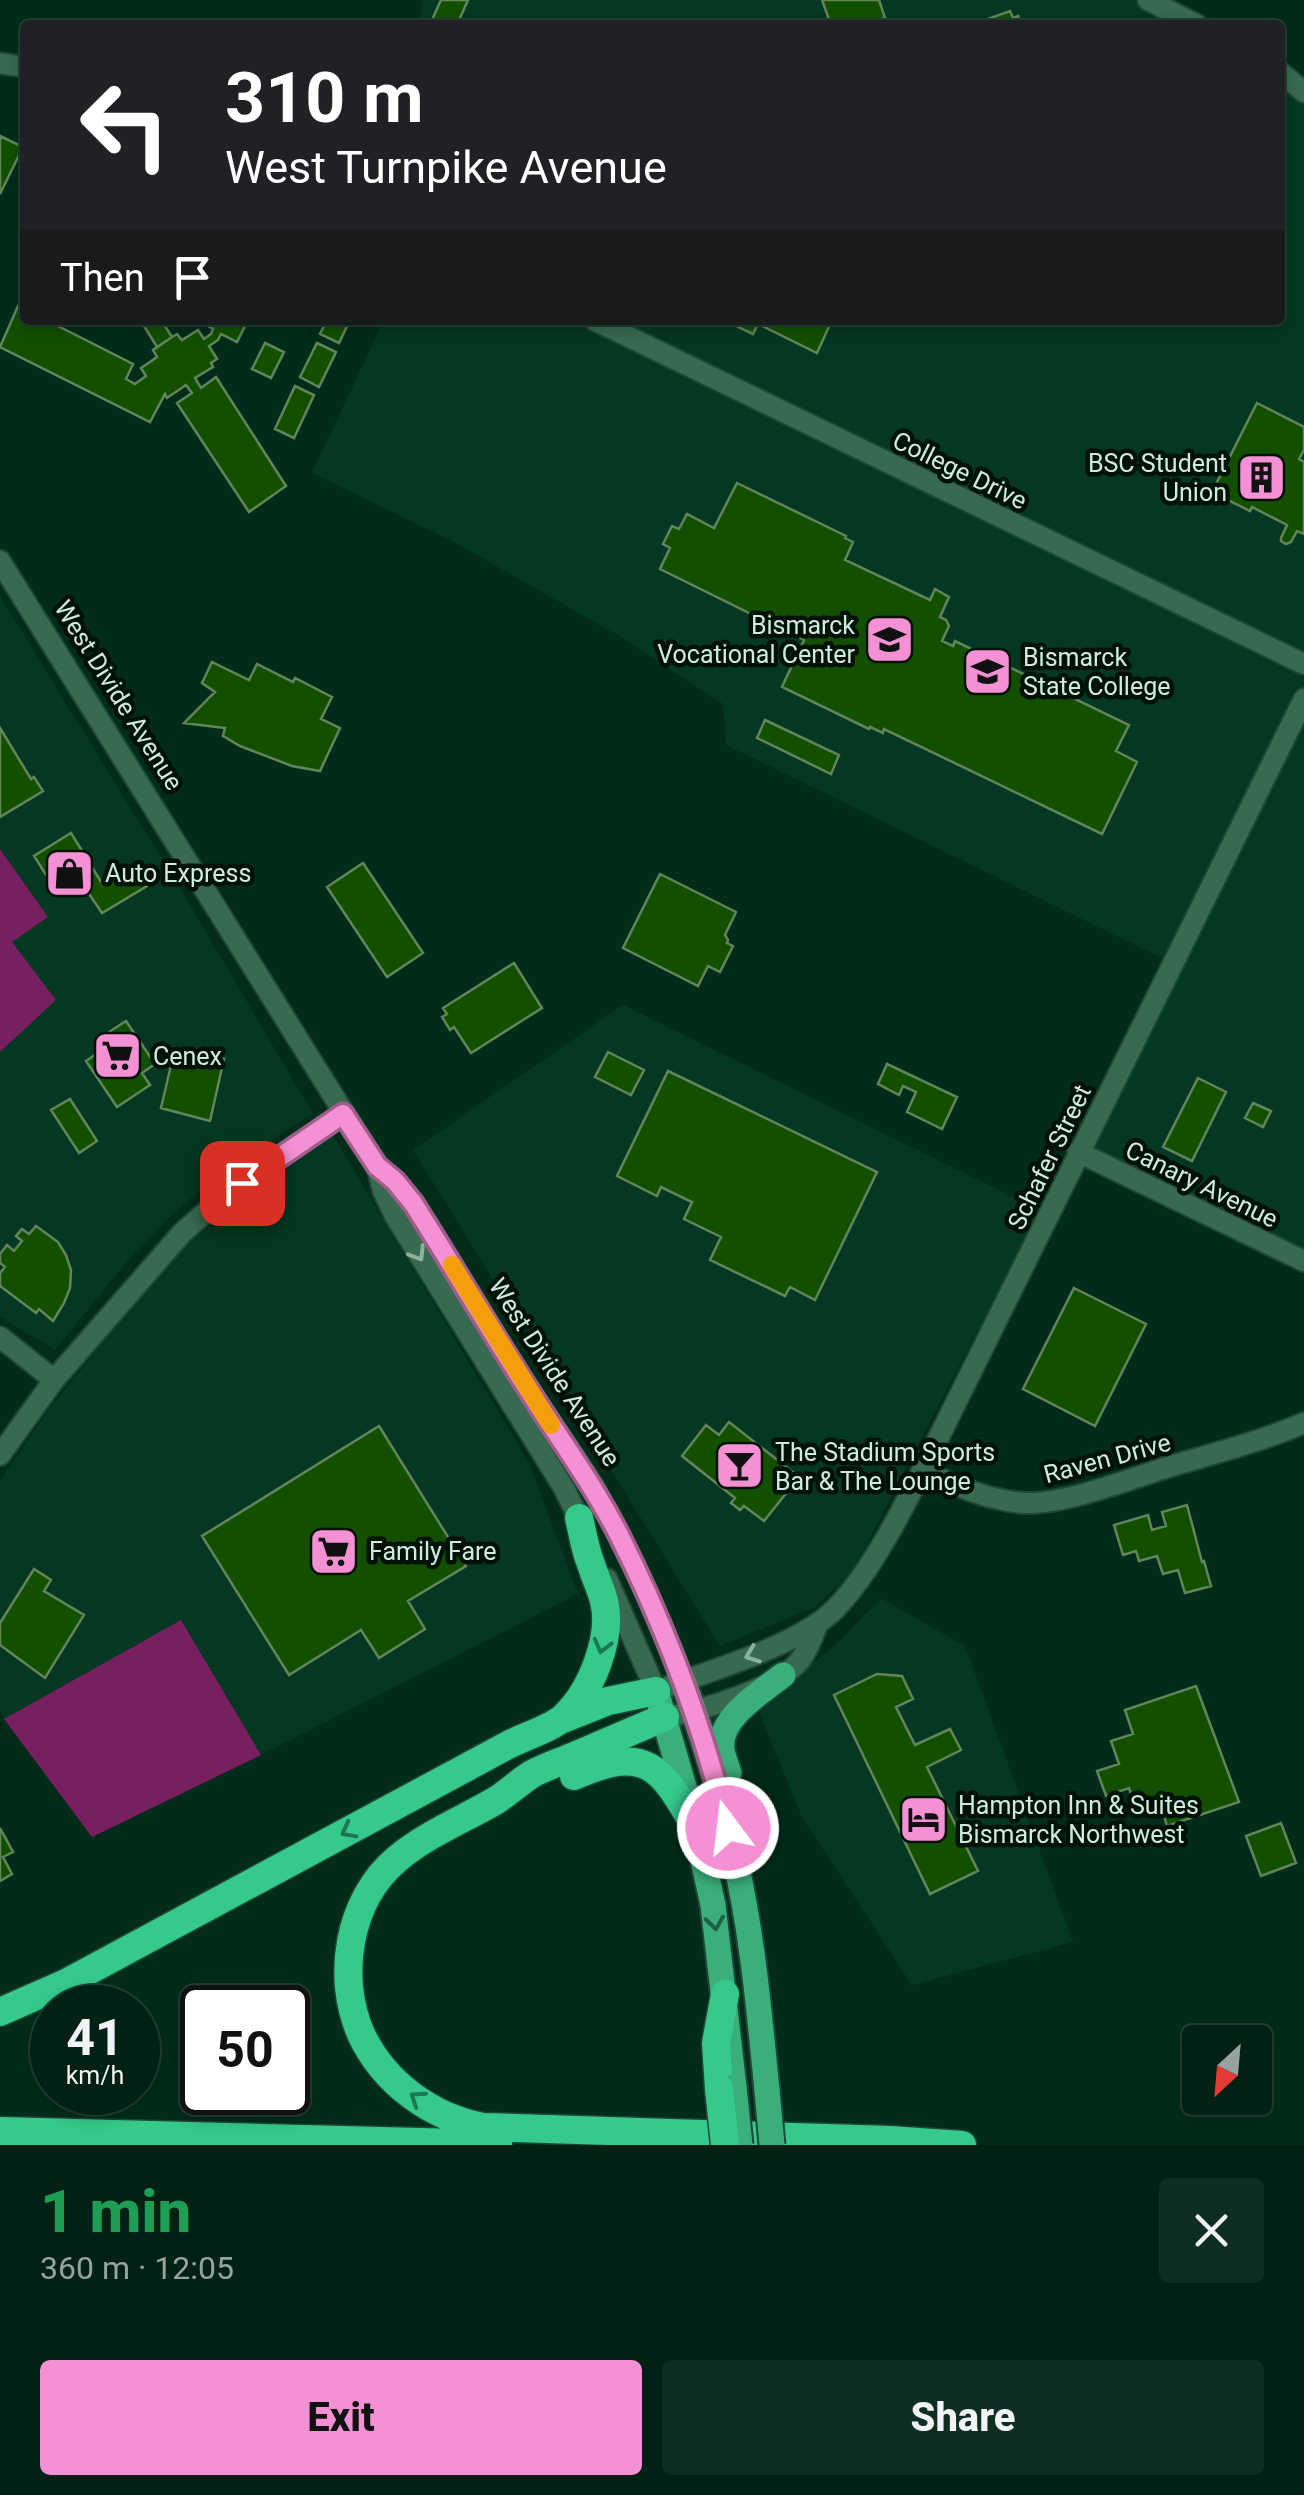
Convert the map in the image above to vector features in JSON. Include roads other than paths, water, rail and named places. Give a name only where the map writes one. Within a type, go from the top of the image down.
[{"type":"highway","points":[[562,1718],[592,1674],[606,1630],[604,1600],[579,1518]]},
{"type":"highway","points":[[0,2012],[80,1976],[562,1718],[608,1701],[668,1696]]},
{"type":"highway","points":[[668,1696],[531,1774],[497,1800],[439,1830],[382,1874],[370,1891],[355,1928],[348,1978],[357,2022],[370,2050],[415,2098],[456,2120],[497,2129],[962,2145]]},
{"type":"highway","points":[[497,1800],[531,1794],[596,1766],[629,1760],[643,1762],[666,1779],[696,1828]]},
{"type":"highway","points":[[724,1994],[716,2043],[727,2088],[725,2145]]},
{"type":"highway","points":[[0,2131],[540,2145]]},
{"type":"main road","points":[[728,1828],[729,1774],[721,1745],[728,1724],[783,1675]]},
{"type":"main road","name":"West Divide Avenue","points":[[668,1696],[694,1712],[728,1828],[752,1959],[772,2145]]},
{"type":"main road","name":"West Divide Avenue","points":[[668,1696],[713,1905],[724,1994]]},
{"type":"main road","points":[[727,2088],[740,2145]]},
{"type":"street","points":[[1152,1],[1188,20]]},
{"type":"street","name":"College Drive","points":[[604,325],[1304,664]]},
{"type":"street","name":"West Divide Avenue","points":[[0,561],[343,1114],[377,1166],[413,1203],[592,1486],[643,1584],[668,1696]]},
{"type":"street","name":"Schafer Street","points":[[668,1696],[818,1623],[836,1608],[867,1568],[922,1470],[1304,699]]},
{"type":"street","points":[[0,1454],[54,1380],[193,1221],[343,1114]]},
{"type":"street","name":"Canary Avenue","points":[[1078,1152],[1304,1261]]},
{"type":"street","name":"West Divide Avenue","points":[[377,1166],[395,1216],[564,1488],[668,1696]]},
{"type":"street","points":[[0,1337],[54,1380]]},
{"type":"street","name":"Raven Drive","points":[[922,1470],[992,1498],[1026,1503],[1054,1501],[1304,1423]]},
{"type":"street","name":"Schafer Street","points":[[694,1712],[750,1692],[783,1675],[801,1660],[818,1623]]},
{"type":"place","name":"BSC Student Union","points":[[1262,477]]},
{"type":"place","name":"Bismarck Vocational Center","points":[[890,639]]},
{"type":"place","name":"Bismarck State College","points":[[988,671]]},
{"type":"place","name":"Auto Express","points":[[70,873]]},
{"type":"place","name":"Cenex","points":[[118,1056]]},
{"type":"place","name":"The Stadium Sports Bar & The Lounge","points":[[740,1466]]},
{"type":"place","name":"Family Fare","points":[[334,1551]]},
{"type":"place","name":"Hampton Inn & Suites Bismarck Northwest","points":[[923,1819]]}]
